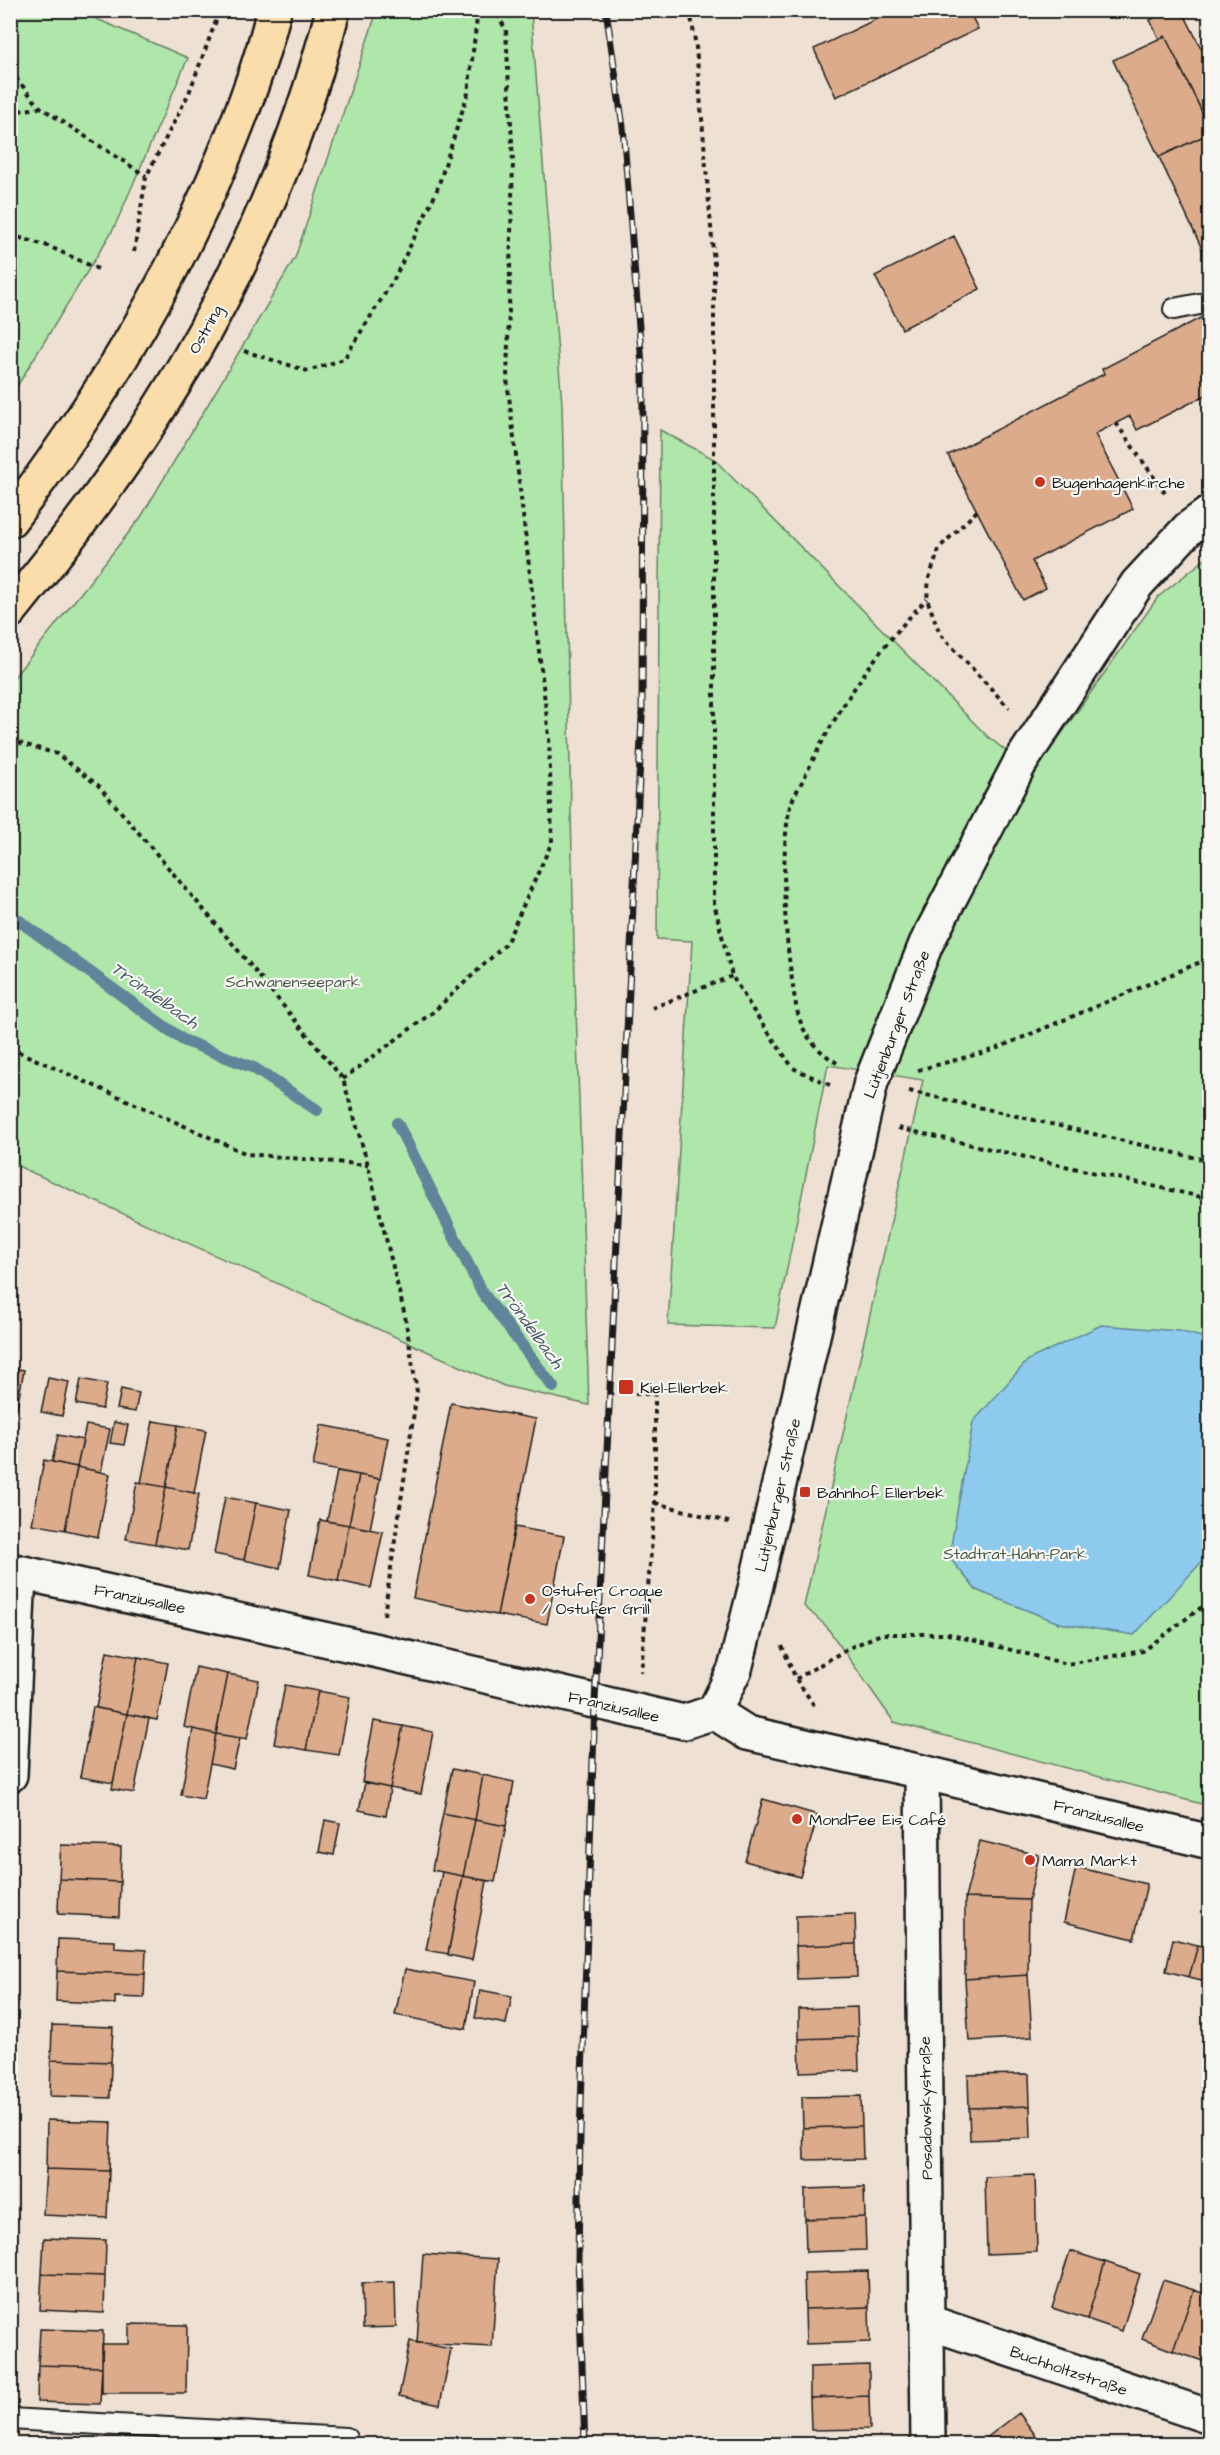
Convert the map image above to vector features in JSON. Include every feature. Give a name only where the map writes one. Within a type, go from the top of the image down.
[{"type":"highway","points":[[10,520],[78,428],[124,356],[159,295],[235,132],[274,10]]},
{"type":"highway","name":"Ostring","points":[[10,611],[123,463],[172,387],[208,325],[246,249],[288,153],[333,10]]},
{"type":"street","name":"Lütjenburger Straße","points":[[714,1712],[735,1669],[873,1079],[926,944],[1020,763],[1137,584],[1199,521]]},
{"type":"street","name":"Franziusallee","points":[[15,1571],[378,1651],[684,1722],[714,1712],[747,1733],[922,1772],[1209,1842]]},
{"type":"street","points":[[10,1775],[15,1571]]},
{"type":"street","name":"Posadowskystraße","points":[[922,1772],[928,2445]]},
{"type":"street","name":"Buchholtzstraße","points":[[928,2322],[1209,2417]]},
{"type":"lane","points":[[1174,309],[1209,302]]},
{"type":"lane","points":[[10,2419],[346,2438]]},
{"type":"path","points":[[133,260],[146,177],[189,93],[220,10]]},
{"type":"path","points":[[244,351],[308,371],[344,359],[394,279],[436,193],[468,93],[478,10]]},
{"type":"path","points":[[343,1079],[433,1012],[506,944],[552,842],[549,736],[507,379],[513,162],[506,30],[495,10]]},
{"type":"path","points":[[690,10],[696,47],[714,263],[714,903],[732,976],[794,1068],[838,1089],[993,1050],[1209,958]]},
{"type":"path","points":[[10,71],[40,107],[146,177]]},
{"type":"path","points":[[10,112],[40,107]]},
{"type":"path","points":[[10,235],[48,246],[98,269]]},
{"type":"path","points":[[1116,423],[1199,521]]},
{"type":"path","points":[[977,511],[940,548],[929,578],[927,599],[940,634],[1008,708]]},
{"type":"path","points":[[927,599],[901,625],[873,659],[816,753],[789,809],[784,870],[789,956],[798,1017],[815,1048],[851,1072],[1209,1161]]},
{"type":"path","points":[[10,740],[57,754],[99,786],[343,1079],[368,1166],[405,1316],[417,1392],[378,1651]]},
{"type":"path","points":[[652,1008],[732,976]]},
{"type":"path","points":[[10,1048],[248,1154],[368,1166]]},
{"type":"path","points":[[863,1120],[1209,1199]]},
{"type":"path","points":[[635,1394],[655,1394],[654,1503],[638,1712]]},
{"type":"path","points":[[654,1503],[768,1533]]},
{"type":"path","points":[[756,1585],[796,1679],[849,1755]]},
{"type":"path","points":[[796,1679],[847,1649],[881,1634],[948,1634],[1067,1664],[1143,1651],[1209,1601]]},
{"type":"green space","points":[[11,10],[78,11],[188,58],[114,228],[11,396]]},
{"type":"green space","name":"Schwanenseepark","points":[[377,11],[531,11],[562,405],[574,947],[589,1405],[504,1386],[11,1163],[11,681],[141,517],[295,258]]},
{"type":"green space","name":"Stadtrat-Hahn-Park","points":[[660,430],[714,459],[987,736],[1034,773],[1158,597],[1209,556],[1209,1806],[894,1722],[826,1626],[804,1606],[923,1080],[828,1065],[775,1328],[668,1325],[692,941],[657,939]]},
{"type":"water","points":[[1101,1325],[1179,1331],[1209,1339],[1209,1554],[1134,1635],[1059,1623],[976,1590],[949,1557],[973,1422],[1028,1360]]},
{"type":"building","points":[[895,10],[985,10],[972,17],[978,29],[836,97],[814,49]]},
{"type":"building","points":[[1169,10],[1182,10],[1210,66],[1210,109],[1202,112],[1165,36],[1159,39],[1150,20]]},
{"type":"building","points":[[1165,36],[1210,128],[1210,133],[1159,157],[1113,60]]},
{"type":"building","points":[[1210,133],[1210,251],[1204,253],[1159,157]]},
{"type":"building","points":[[954,236],[980,289],[902,329],[875,276]]},
{"type":"building","name":"Bugenhagenkirche","points":[[1210,313],[1210,393],[1137,430],[1130,416],[1095,434],[1133,509],[1032,561],[1046,588],[1023,600],[948,455],[1104,374],[1102,369]]},
{"type":"building","points":[[10,1368],[24,1370],[13,1428],[10,1427]]},
{"type":"building","points":[[48,1378],[69,1382],[62,1416],[41,1412]]},
{"type":"building","points":[[81,1379],[107,1384],[102,1409],[76,1404]]},
{"type":"building","points":[[121,1389],[139,1393],[135,1412],[117,1409]]},
{"type":"building","points":[[451,1403],[536,1419],[497,1615],[413,1598]]},
{"type":"building","points":[[153,1421],[178,1425],[166,1487],[141,1483]]},
{"type":"building","points":[[114,1422],[128,1425],[124,1445],[110,1443]]},
{"type":"building","points":[[86,1425],[110,1429],[101,1472],[77,1467]]},
{"type":"building","points":[[178,1425],[206,1430],[194,1493],[166,1487]]},
{"type":"building","points":[[321,1425],[388,1438],[380,1479],[313,1466]]},
{"type":"building","points":[[58,1435],[83,1440],[77,1467],[52,1462]]},
{"type":"building","points":[[10,1457],[19,1459],[10,1501]]},
{"type":"building","points":[[44,1460],[77,1467],[65,1530],[32,1524]]},
{"type":"building","points":[[77,1467],[110,1474],[98,1537],[65,1530]]},
{"type":"building","points":[[337,1471],[359,1475],[349,1525],[327,1521]]},
{"type":"building","points":[[359,1475],[380,1479],[370,1529],[349,1525]]},
{"type":"building","points":[[137,1482],[166,1487],[155,1544],[126,1539]]},
{"type":"building","points":[[166,1487],[199,1494],[188,1550],[155,1544]]},
{"type":"building","points":[[225,1497],[256,1503],[244,1560],[214,1554]]},
{"type":"building","points":[[256,1503],[291,1510],[280,1568],[244,1560]]},
{"type":"building","points":[[320,1520],[349,1525],[338,1581],[309,1575]]},
{"type":"building","points":[[349,1525],[383,1532],[371,1588],[338,1581]]},
{"type":"building","points":[[515,1527],[564,1536],[547,1624],[497,1615]]},
{"type":"building","points":[[107,1651],[138,1657],[127,1714],[96,1708]]},
{"type":"building","points":[[138,1657],[168,1663],[157,1720],[127,1714]]},
{"type":"building","points":[[196,1667],[228,1674],[216,1734],[184,1727]]},
{"type":"building","points":[[228,1674],[259,1680],[247,1739],[216,1734]]},
{"type":"building","points":[[285,1685],[318,1691],[306,1750],[274,1744]]},
{"type":"building","points":[[318,1691],[350,1697],[339,1755],[306,1750]]},
{"type":"building","points":[[93,1707],[127,1714],[113,1783],[80,1777]]},
{"type":"building","points":[[127,1714],[149,1718],[134,1793],[112,1789]]},
{"type":"building","points":[[374,1721],[403,1726],[390,1788],[362,1782]]},
{"type":"building","points":[[403,1726],[433,1732],[421,1794],[390,1788]]},
{"type":"building","points":[[193,1729],[216,1734],[203,1799],[181,1795]]},
{"type":"building","points":[[216,1734],[240,1738],[233,1769],[210,1764]]},
{"type":"building","points":[[452,1769],[483,1775],[475,1820],[443,1813]]},
{"type":"building","points":[[483,1775],[514,1782],[506,1826],[475,1820]]},
{"type":"building","points":[[365,1783],[390,1788],[386,1816],[359,1810]]},
{"type":"building","points":[[763,1799],[818,1815],[800,1877],[745,1861]]},
{"type":"building","points":[[443,1813],[475,1820],[463,1876],[432,1870]]},
{"type":"building","points":[[325,1820],[340,1823],[334,1855],[319,1852]]},
{"type":"building","points":[[475,1820],[506,1826],[495,1882],[463,1876]]},
{"type":"building","points":[[980,1841],[1039,1855],[1029,1900],[965,1898]]},
{"type":"building","points":[[61,1845],[121,1847],[120,1882],[59,1879]]},
{"type":"building","points":[[1076,1867],[1147,1884],[1134,1939],[1064,1922]]},
{"type":"building","points":[[442,1872],[463,1876],[448,1954],[426,1950]]},
{"type":"building","points":[[463,1876],[487,1881],[472,1960],[448,1955]]},
{"type":"building","points":[[59,1879],[120,1882],[119,1917],[58,1914]]},
{"type":"building","points":[[965,1898],[1029,1900],[1028,1975],[965,1979]]},
{"type":"building","points":[[855,1914],[856,1944],[796,1946],[796,1916]]},
{"type":"building","points":[[58,1939],[115,1941],[115,1948],[146,1950],[145,1974],[57,1971]]},
{"type":"building","points":[[1173,1939],[1198,1945],[1189,1977],[1166,1971]]},
{"type":"building","points":[[856,1944],[857,1977],[797,1979],[796,1946]]},
{"type":"building","points":[[1198,1945],[1210,1948],[1210,1982],[1189,1977]]},
{"type":"building","points":[[405,1969],[474,1982],[466,2029],[395,2015]]},
{"type":"building","points":[[57,1971],[145,1974],[144,1998],[115,1997],[115,2004],[56,2001]]},
{"type":"building","points":[[1028,1975],[1032,2037],[969,2041],[965,1979]]},
{"type":"building","points":[[480,1990],[512,1996],[506,2024],[475,2018]]},
{"type":"building","points":[[857,2007],[858,2037],[799,2039],[799,2009]]},
{"type":"building","points":[[52,2025],[113,2027],[111,2062],[51,2060]]},
{"type":"building","points":[[858,2037],[859,2070],[800,2072],[799,2039]]},
{"type":"building","points":[[51,2060],[111,2062],[110,2098],[50,2096]]},
{"type":"building","points":[[1029,2074],[1030,2106],[969,2108],[968,2075]]},
{"type":"building","points":[[861,2096],[862,2126],[803,2128],[802,2097]]},
{"type":"building","points":[[1030,2106],[1031,2138],[970,2140],[969,2108]]},
{"type":"building","points":[[47,2120],[111,2122],[109,2171],[46,2169]]},
{"type":"building","points":[[862,2126],[863,2159],[804,2160],[803,2128]]},
{"type":"building","points":[[46,2169],[109,2171],[107,2218],[43,2215]]},
{"type":"building","points":[[1035,2175],[1037,2252],[987,2254],[985,2177]]},
{"type":"building","points":[[864,2187],[865,2217],[805,2219],[805,2189]]},
{"type":"building","points":[[865,2217],[866,2250],[806,2252],[805,2219]]},
{"type":"building","points":[[44,2238],[106,2240],[105,2276],[42,2274]]},
{"type":"building","points":[[1070,2251],[1105,2262],[1087,2319],[1052,2308]]},
{"type":"building","points":[[423,2254],[498,2259],[492,2347],[417,2343]]},
{"type":"building","points":[[1105,2262],[1140,2274],[1122,2331],[1087,2319]]},
{"type":"building","points":[[868,2271],[869,2307],[805,2309],[804,2273]]},
{"type":"building","points":[[42,2274],[105,2276],[104,2313],[40,2310]]},
{"type":"building","points":[[1163,2280],[1194,2290],[1173,2351],[1142,2339]]},
{"type":"building","points":[[395,2282],[396,2327],[363,2328],[362,2283]]},
{"type":"building","points":[[1194,2290],[1210,2296],[1210,2343],[1203,2361],[1173,2351]]},
{"type":"building","points":[[869,2307],[870,2342],[806,2344],[805,2309]]},
{"type":"building","points":[[129,2324],[187,2325],[186,2393],[102,2393],[102,2344],[129,2344]]},
{"type":"building","points":[[40,2329],[103,2331],[102,2367],[38,2365]]},
{"type":"building","points":[[410,2341],[451,2349],[440,2405],[399,2396]]},
{"type":"building","points":[[38,2365],[102,2367],[100,2404],[37,2402]]},
{"type":"building","points":[[869,2365],[869,2396],[810,2398],[810,2367]]},
{"type":"building","points":[[869,2396],[870,2429],[811,2430],[810,2398]]},
{"type":"building","points":[[1019,2413],[1042,2444],[983,2444],[981,2442]]},
{"type":"waterway","name":"Tröndelbach","points":[[10,914],[183,1040],[254,1068],[317,1110]]},
{"type":"waterway","name":"Tröndelbach","points":[[397,1123],[482,1292],[553,1387]]},
{"type":"railway","points":[[585,2444],[578,2260],[580,2134],[595,1702],[642,717],[643,377],[623,127],[606,10]]},
{"type":"place","name":"Bugenhagenkirche","points":[[1040,482]]},
{"type":"place","name":"Kiel-Ellerbek","points":[[626,1387]]},
{"type":"place","name":"Bahnhof Ellerbek","points":[[805,1492]]},
{"type":"place","name":"Ostufer Croque / Ostufer Grill","points":[[530,1599]]},
{"type":"place","name":"MondFee Eis Café","points":[[797,1819]]},
{"type":"place","name":"Mama Markt","points":[[1030,1860]]}]
